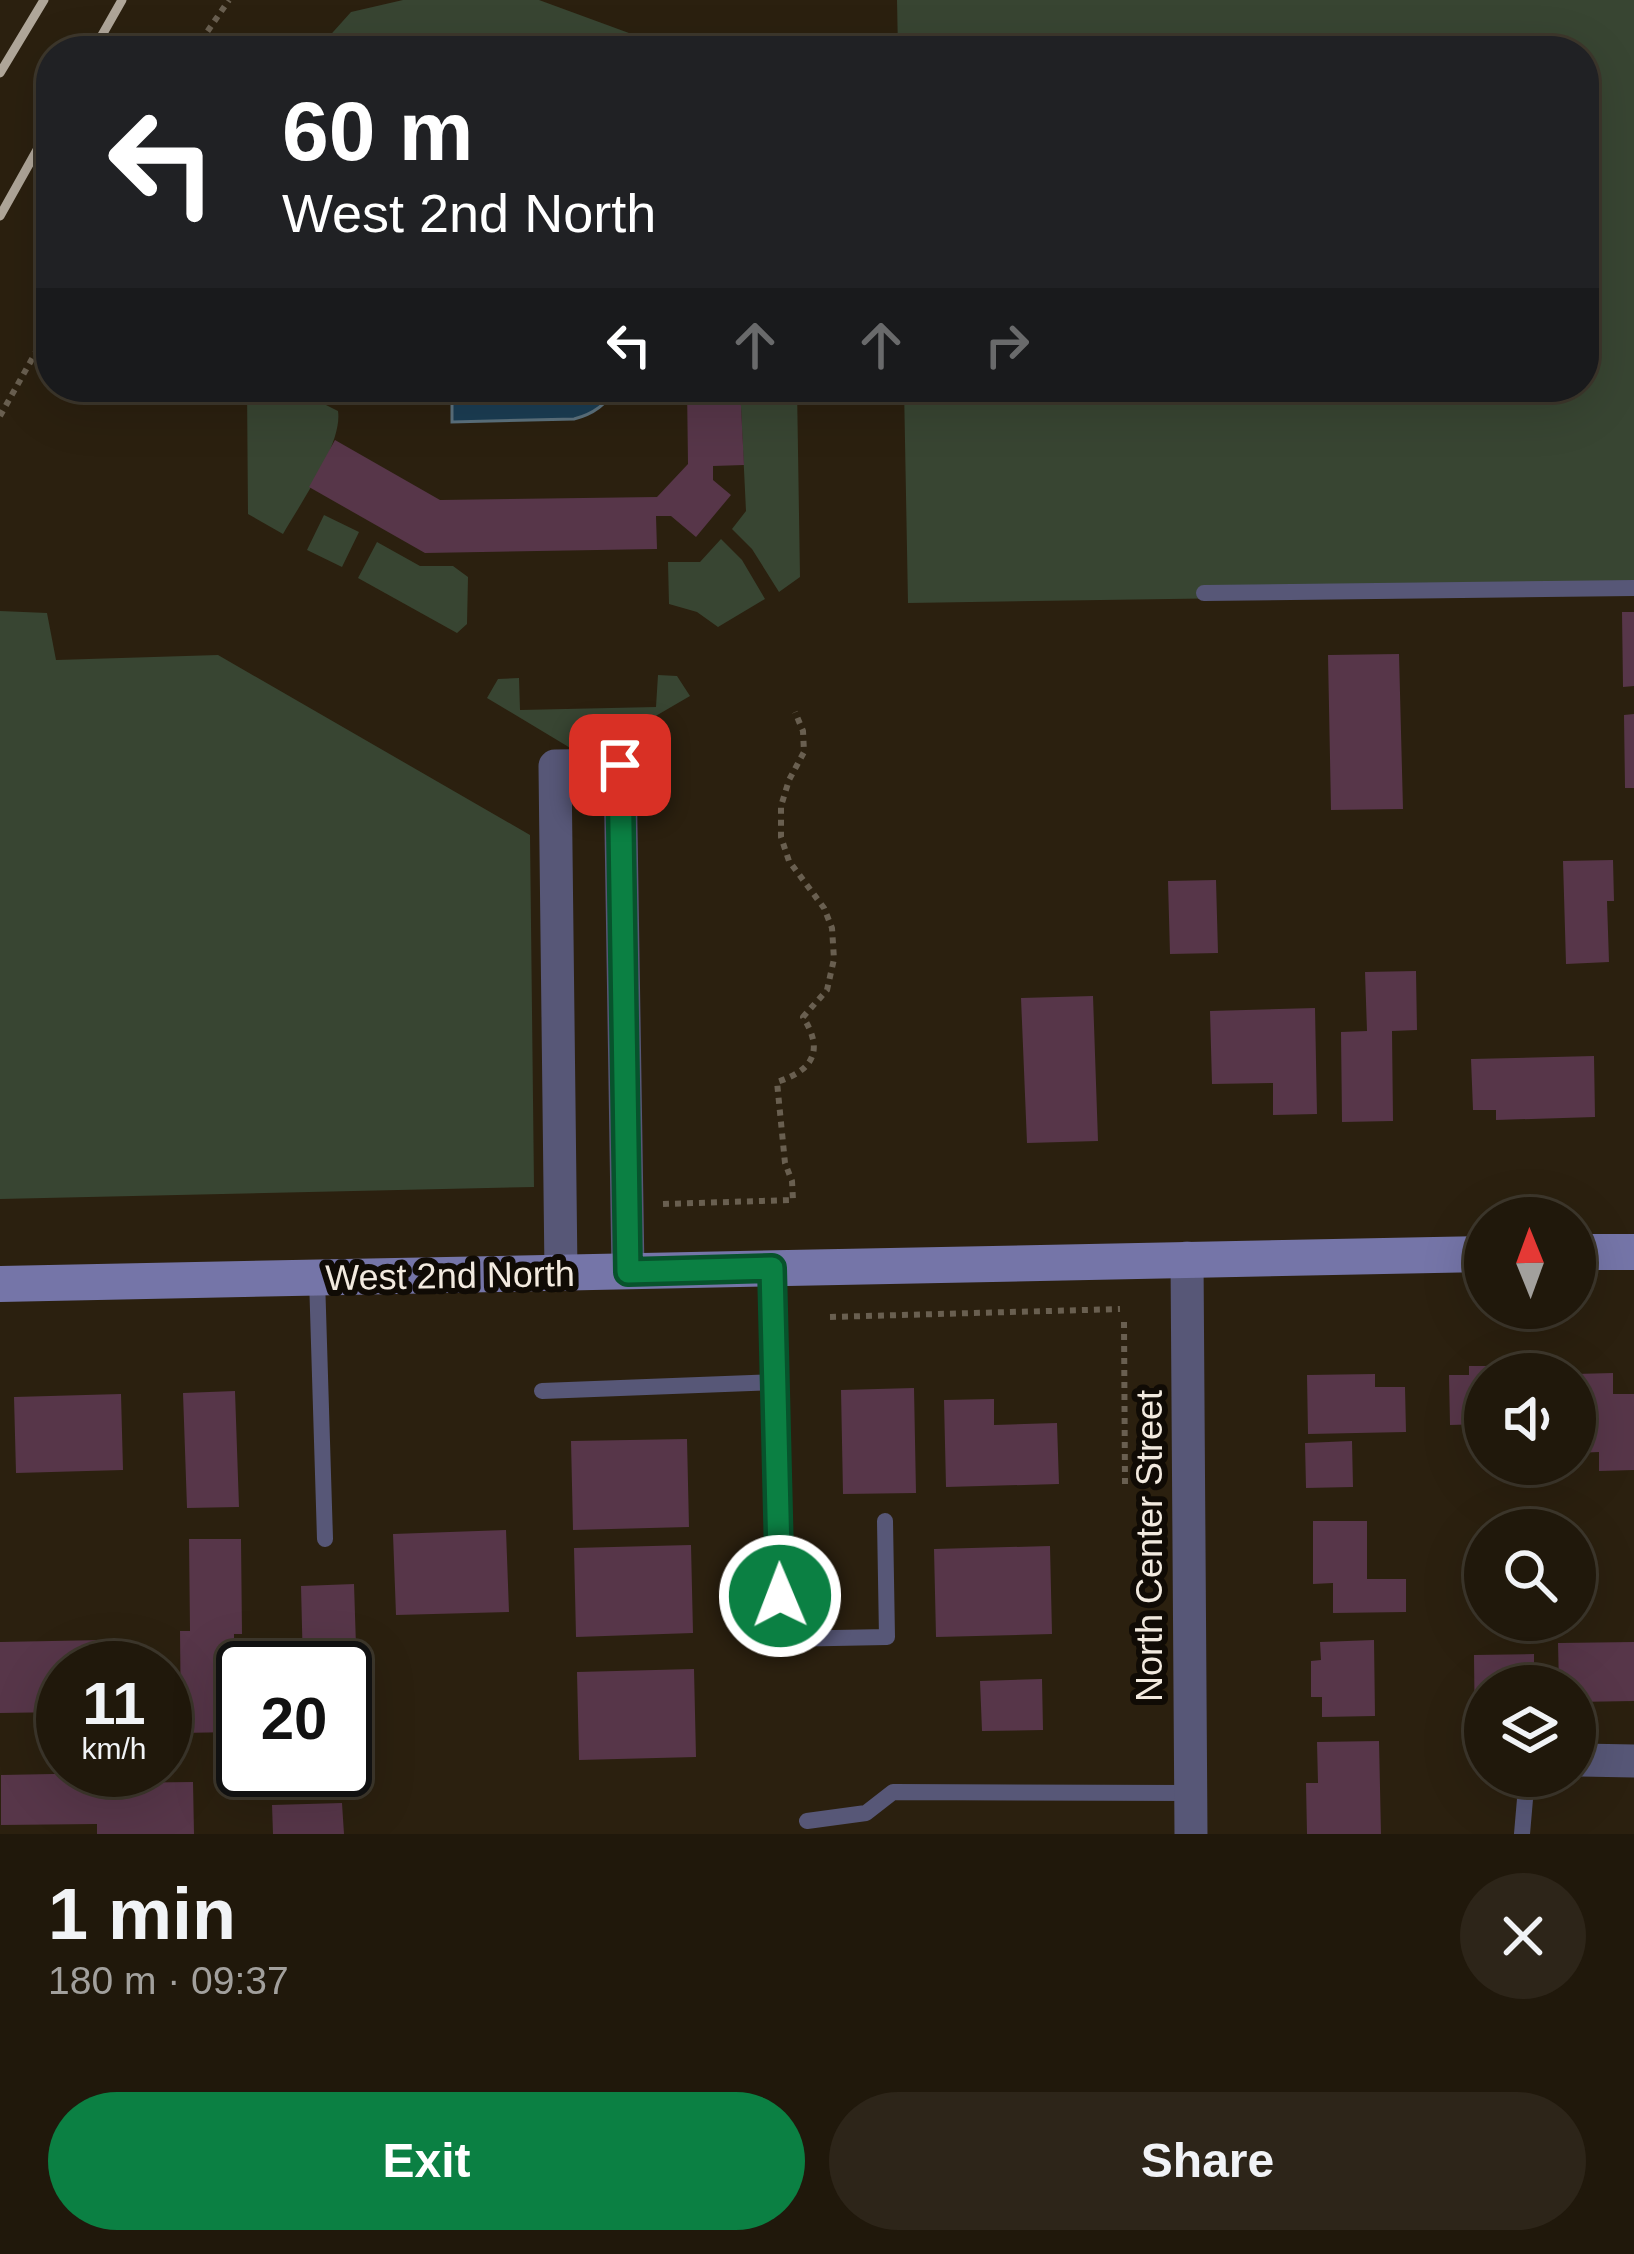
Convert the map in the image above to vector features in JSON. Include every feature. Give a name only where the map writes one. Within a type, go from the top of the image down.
[{"type":"street","points":[[561,1273],[555,766],[620,765],[628,1272]]},
{"type":"street","points":[[1596,1252],[1634,1252]]},
{"type":"street","name":"West 2nd North","points":[[0,1284],[1464,1254]]},
{"type":"street","name":"North Center Street","points":[[1187,1258],[1191,1834]]},
{"type":"street","points":[[1596,1760],[1634,1761]]},
{"type":"lane","points":[[1204,593],[1634,588]]},
{"type":"lane","points":[[772,1268],[781,1639],[887,1637],[884,1521]]},
{"type":"lane","points":[[317,1278],[325,1538]]},
{"type":"lane","points":[[542,1391],[775,1382]]},
{"type":"lane","points":[[807,1820],[866,1813],[893,1792],[1190,1793]]},
{"type":"lane","points":[[1522,1834],[1525,1797]]},
{"type":"path","points":[[204,36],[229,0]]},
{"type":"path","points":[[0,416],[36,352]]},
{"type":"path","points":[[653,1204],[793,1200],[777,1082],[801,1072],[813,1055],[814,1035],[803,1017],[827,990],[835,959],[832,928],[824,908],[789,861],[781,837],[781,806],[804,752],[803,731],[795,712]]},
{"type":"path","points":[[830,1317],[1120,1309]]},
{"type":"path","points":[[1124,1322],[1125,1485]]},
{"type":"green space","points":[[403,0],[539,0],[637,36],[329,36],[351,12]]},
{"type":"green space","points":[[897,0],[1634,0],[1634,592],[908,603],[904,402],[1599,402],[1599,36],[898,36]]},
{"type":"green space","points":[[247,402],[320,402],[338,411],[327,456],[283,534],[248,514]]},
{"type":"green space","points":[[741,402],[797,402],[800,577],[779,592],[752,549],[732,529],[746,511]]},
{"type":"green space","points":[[324,515],[359,532],[342,567],[307,550]]},
{"type":"green space","points":[[721,539],[742,560],[765,599],[718,627],[697,612],[669,604],[668,562],[700,562]]},
{"type":"green space","points":[[377,542],[420,566],[453,566],[468,577],[467,624],[457,633],[358,578]]},
{"type":"green space","points":[[0,611],[47,613],[56,660],[218,655],[530,835],[534,1187],[0,1199]]},
{"type":"green space","points":[[658,675],[677,676],[690,696],[599,749],[572,749],[487,698],[498,679],[519,678],[520,710],[656,707]]},
{"type":"water","points":[[452,402],[605,402],[574,419],[452,422]]},
{"type":"building","points":[[687,402],[741,402],[744,465],[713,466],[713,480],[731,495],[696,537],[671,516],[656,516],[657,549],[425,553],[309,487],[335,440],[440,500],[657,497],[688,464]]},
{"type":"building","points":[[1622,612],[1634,612],[1634,686],[1623,687]]},
{"type":"building","points":[[1399,654],[1403,809],[1331,810],[1328,655]]},
{"type":"building","points":[[1634,714],[1634,788],[1625,788],[1624,715]]},
{"type":"building","points":[[1613,860],[1614,901],[1607,901],[1609,962],[1566,964],[1563,861]]},
{"type":"building","points":[[1216,880],[1218,953],[1170,954],[1168,881]]},
{"type":"building","points":[[1416,971],[1417,1030],[1392,1031],[1393,1121],[1342,1122],[1341,1032],[1367,1031],[1365,972]]},
{"type":"building","points":[[1093,996],[1098,1141],[1027,1143],[1021,998]]},
{"type":"building","points":[[1315,1008],[1317,1114],[1273,1115],[1273,1083],[1212,1084],[1210,1011]]},
{"type":"building","points":[[1594,1056],[1595,1117],[1496,1120],[1496,1110],[1473,1110],[1471,1059]]},
{"type":"building","points":[[1596,1373],[1613,1373],[1613,1394],[1634,1394],[1634,1470],[1599,1471]]},
{"type":"building","points":[[1375,1374],[1375,1387],[1405,1387],[1406,1432],[1308,1434],[1307,1375]]},
{"type":"building","points":[[1449,1375],[1464,1375],[1464,1425],[1450,1425]]},
{"type":"building","points":[[914,1388],[916,1493],[843,1494],[841,1390]]},
{"type":"building","points":[[235,1391],[239,1507],[187,1508],[183,1393]]},
{"type":"building","points":[[121,1394],[123,1470],[16,1473],[14,1397]]},
{"type":"building","points":[[994,1399],[994,1425],[1057,1423],[1059,1484],[946,1487],[944,1400]]},
{"type":"building","points":[[687,1439],[689,1527],[573,1530],[571,1441]]},
{"type":"building","points":[[1352,1441],[1353,1487],[1306,1488],[1305,1443]]},
{"type":"building","points":[[1313,1521],[1367,1521],[1367,1579],[1406,1579],[1406,1612],[1333,1613],[1333,1583],[1313,1584]]},
{"type":"building","points":[[506,1530],[509,1612],[396,1615],[393,1534]]},
{"type":"building","points":[[189,1539],[241,1539],[242,1634],[234,1634],[234,1641],[216,1641],[216,1732],[192,1733],[192,1641],[180,1641],[180,1631],[190,1631]]},
{"type":"building","points":[[691,1545],[693,1633],[576,1637],[574,1548]]},
{"type":"building","points":[[1050,1546],[1052,1634],[936,1637],[934,1549]]},
{"type":"building","points":[[354,1584],[356,1641],[302,1641],[301,1586]]},
{"type":"building","points":[[1374,1640],[1375,1716],[1322,1717],[1322,1697],[1311,1697],[1311,1661],[1321,1660],[1320,1642]]},
{"type":"building","points":[[36,1641],[36,1712],[0,1713],[0,1642]]},
{"type":"building","points":[[1634,1642],[1634,1701],[1596,1702],[1596,1665],[1559,1665],[1558,1643]]},
{"type":"building","points":[[1534,1654],[1534,1665],[1474,1665],[1474,1655]]},
{"type":"building","points":[[694,1669],[696,1757],[579,1760],[577,1672]]},
{"type":"building","points":[[1042,1679],[1043,1730],[982,1731],[980,1681]]},
{"type":"building","points":[[1379,1741],[1381,1834],[1307,1834],[1306,1783],[1318,1783],[1317,1742]]},
{"type":"building","points":[[36,1774],[36,1797],[192,1797],[193,1782],[194,1834],[97,1834],[97,1824],[1,1825],[1,1775]]},
{"type":"building","points":[[342,1803],[344,1834],[273,1834],[272,1805]]},
{"type":"railway","points":[[0,73],[44,0]]},
{"type":"railway","points":[[102,36],[122,0]]},
{"type":"railway","points":[[0,216],[36,152]]},
{"type":"route","points":[[620,765],[628,1272],[772,1268],[780,1596]]}]
